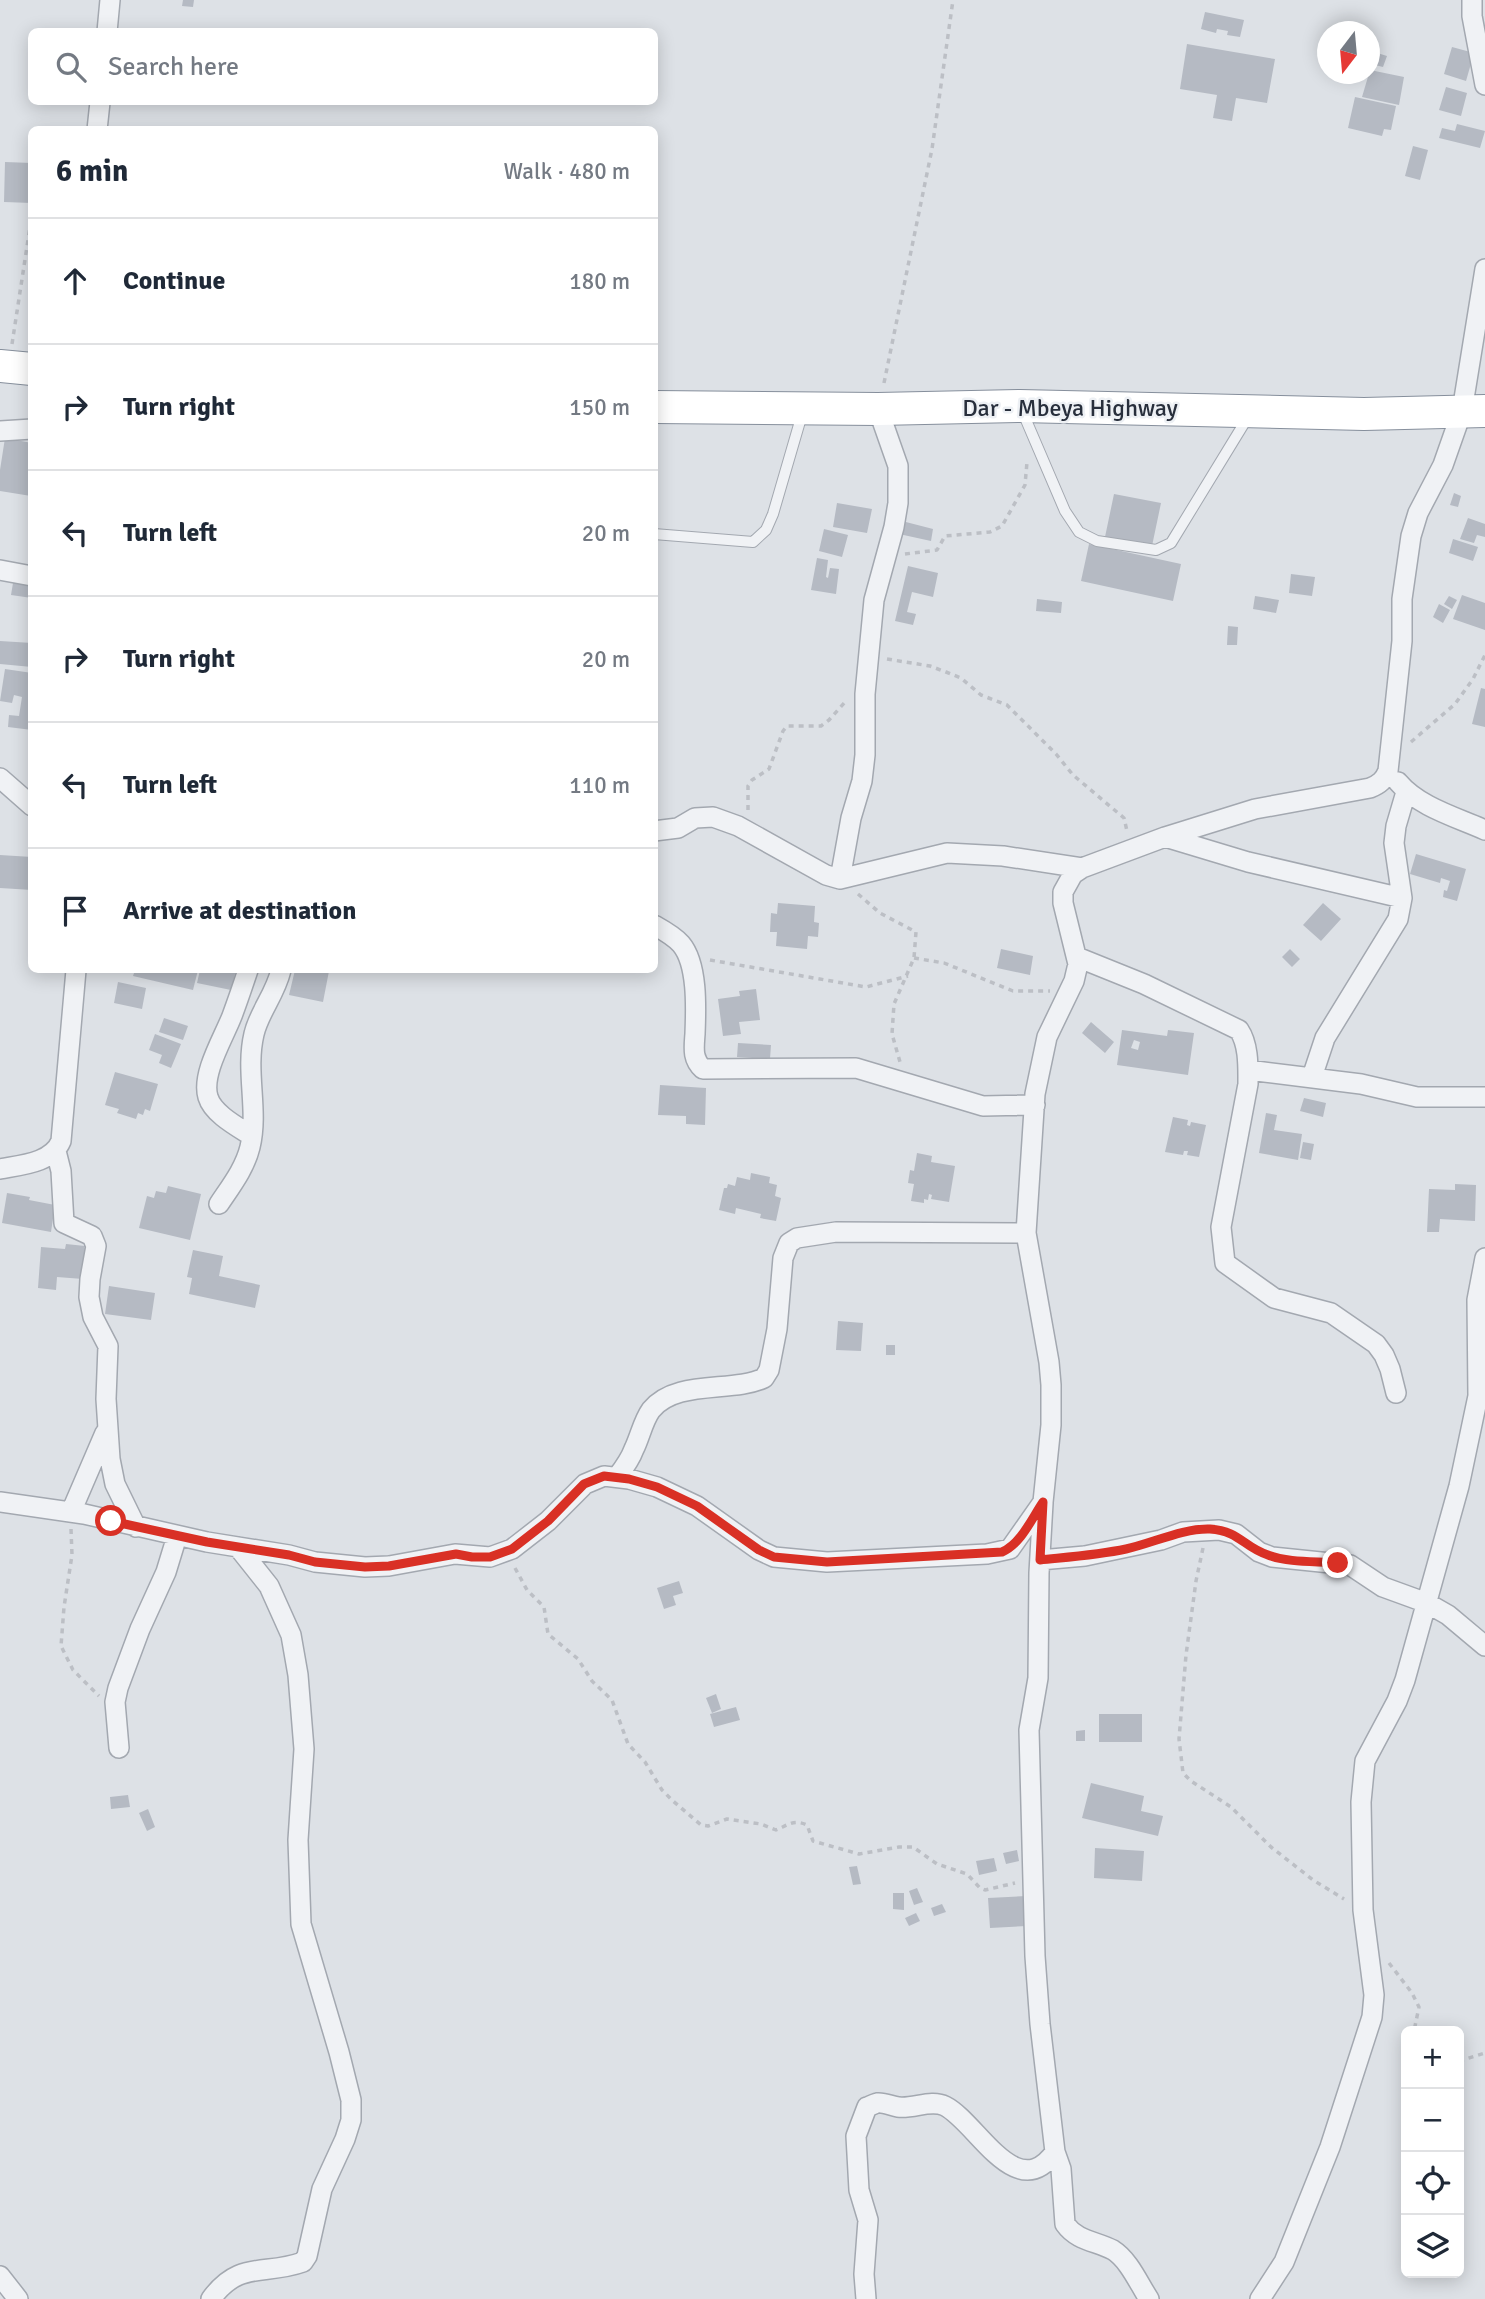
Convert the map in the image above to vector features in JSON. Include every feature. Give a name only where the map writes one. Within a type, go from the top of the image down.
[{"type":"highway","name":"Dar - Mbeya Highway","points":[[658,407],[878,409],[1026,419],[1252,410],[1364,414],[1474,411]]},
{"type":"street","points":[[107,28],[110,0]]},
{"type":"street","points":[[1472,0],[1472,16],[1485,85]]},
{"type":"street","points":[[97,126],[100,105]]},
{"type":"street","points":[[1149,2299],[1123,2259],[1113,2250],[1083,2239],[1070,2231],[1065,2224],[1040,2024],[1029,1730],[1038,1678],[1040,1560],[1051,1425],[1051,1385],[1026,1233],[1035,1105],[1047,1037],[1077,970],[1077,957],[1063,903],[1063,892],[1073,874],[1082,868],[1165,837],[1255,809],[1370,788],[1381,783],[1389,767],[1402,641],[1402,599],[1413,524],[1474,411],[1485,269]]},
{"type":"street","points":[[844,878],[852,818],[862,781],[866,678],[874,600],[898,503],[898,466],[878,409]]},
{"type":"street","points":[[0,431],[28,429]]},
{"type":"street","points":[[0,570],[28,575]]},
{"type":"street","points":[[1389,767],[1406,792],[1485,830]]},
{"type":"street","points":[[0,778],[28,802]]},
{"type":"street","points":[[1312,1077],[1325,1038],[1398,919],[1402,898],[1394,843],[1406,792]]},
{"type":"street","points":[[658,830],[678,828],[704,816],[728,821],[826,875],[844,878],[947,853],[1003,856],[1082,868]]},
{"type":"street","points":[[1165,837],[1248,862],[1402,898]]},
{"type":"street","points":[[658,928],[682,945],[691,967],[696,1003],[694,1052],[696,1063],[703,1069],[856,1068],[983,1106],[1035,1105]]},
{"type":"street","points":[[1077,957],[1144,984],[1235,1027],[1243,1036],[1248,1084],[1221,1227],[1225,1263],[1274,1298],[1331,1313],[1376,1344],[1390,1369],[1396,1392]]},
{"type":"street","points":[[0,1169],[46,1158],[56,1151],[63,1133],[76,973]]},
{"type":"street","points":[[247,973],[210,1068],[207,1093],[211,1103],[223,1116],[252,1136]]},
{"type":"street","points":[[219,1204],[245,1161],[252,1136],[249,1064],[252,1044],[257,1023],[270,1000],[280,973]]},
{"type":"street","points":[[1248,1070],[1361,1084],[1417,1097],[1441,1099],[1482,1095]]},
{"type":"street","points":[[56,1151],[61,1171],[64,1223],[92,1236],[96,1246],[89,1297],[93,1317],[107,1346],[107,1428],[115,1484],[136,1527]]},
{"type":"street","points":[[617,1478],[629,1461],[649,1413],[657,1403],[667,1397],[693,1390],[743,1384],[764,1378],[769,1370],[777,1329],[783,1258],[789,1243],[797,1238],[836,1232],[1026,1233]]},
{"type":"street","points":[[1261,2299],[1283,2262],[1330,2147],[1372,2017],[1374,1995],[1364,1915],[1362,1802],[1365,1760],[1397,1701],[1459,1486],[1478,1396],[1477,1300],[1485,1258]]},
{"type":"street","points":[[71,1512],[107,1428]]},
{"type":"street","points":[[0,1502],[71,1512],[177,1536],[315,1562],[365,1567],[389,1566],[456,1554],[490,1557],[512,1549],[548,1521],[584,1484],[604,1476],[657,1487],[697,1506],[759,1550],[774,1557],[805,1561],[1002,1552],[1010,1549],[1022,1535],[1043,1502]]},
{"type":"street","points":[[1040,1560],[1124,1549],[1184,1532],[1207,1529],[1236,1534],[1259,1552],[1272,1557],[1350,1565],[1383,1587],[1427,1603],[1448,1615],[1485,1646]]},
{"type":"street","points":[[119,1748],[116,1696],[166,1572],[177,1536]]},
{"type":"street","points":[[212,2299],[223,2283],[238,2274],[290,2267],[303,2262],[307,2256],[322,2189],[351,2120],[351,2100],[340,2052],[301,1924],[298,1840],[304,1749],[298,1675],[291,1635],[269,1586],[238,1547]]},
{"type":"street","points":[[866,2299],[864,2274],[868,2220],[859,2190],[856,2136],[867,2107],[877,2103],[900,2108],[936,2103],[945,2106],[1002,2160],[1016,2168],[1030,2169],[1044,2164],[1055,2152]]},
{"type":"street","points":[[0,2276],[18,2299]]},
{"type":"lane","points":[[658,534],[753,542],[766,530],[773,514],[804,407]]},
{"type":"lane","points":[[1026,419],[1065,511],[1079,532],[1097,541],[1156,550],[1171,543],[1252,410]]},
{"type":"path","points":[[878,409],[932,149],[953,0]]},
{"type":"path","points":[[13,367],[28,246]]},
{"type":"path","points":[[886,555],[937,550],[945,536],[990,532],[1002,526],[1025,485],[1026,419]]},
{"type":"path","points":[[1389,767],[1455,704],[1473,679],[1485,655]]},
{"type":"path","points":[[868,656],[930,666],[961,678],[981,695],[1007,705],[1073,775],[1124,818],[1132,850]]},
{"type":"path","points":[[738,826],[746,816],[748,786],[752,780],[769,769],[787,726],[821,726],[866,678]]},
{"type":"path","points":[[844,878],[866,903],[916,932],[914,958],[894,1004],[892,1034],[906,1083]]},
{"type":"path","points":[[687,957],[866,987],[908,975]]},
{"type":"path","points":[[914,958],[944,963],[1013,991],[1048,990],[1068,994]]},
{"type":"path","points":[[71,1512],[72,1555],[61,1646],[73,1670],[116,1711]]},
{"type":"path","points":[[1207,1529],[1196,1581],[1186,1655],[1179,1739],[1183,1773],[1231,1807],[1271,1847],[1313,1880],[1346,1900],[1364,1915]]},
{"type":"path","points":[[503,1552],[527,1590],[544,1607],[548,1634],[578,1659],[592,1681],[612,1700],[628,1744],[645,1762],[662,1790],[695,1822],[708,1826],[727,1819],[761,1824],[776,1830],[799,1822],[807,1825],[816,1843],[859,1854],[913,1847],[937,1864],[967,1874],[979,1888],[985,1890],[1033,1878]]},
{"type":"path","points":[[1387,1960],[1419,2007],[1415,2026]]},
{"type":"path","points":[[1464,2059],[1485,2053]]},
{"type":"building","points":[[183,0],[194,0],[193,7],[182,6]]},
{"type":"building","points":[[1205,12],[1244,20],[1240,37],[1227,35],[1228,31],[1217,29],[1216,33],[1201,29]]},
{"type":"building","points":[[1187,44],[1275,59],[1267,103],[1236,98],[1232,121],[1213,118],[1217,95],[1180,89]]},
{"type":"building","points":[[1452,47],[1474,53],[1466,81],[1444,74]]},
{"type":"building","points":[[1380,54],[1387,56],[1383,67],[1380,66]]},
{"type":"building","points":[[1380,72],[1404,77],[1399,105],[1362,97],[1366,84],[1380,84]]},
{"type":"building","points":[[1446,87],[1467,93],[1461,116],[1439,110]]},
{"type":"building","points":[[1355,97],[1396,106],[1391,130],[1384,129],[1382,136],[1348,128]]},
{"type":"building","points":[[1457,124],[1485,131],[1480,148],[1439,138],[1442,128],[1455,131]]},
{"type":"building","points":[[1413,146],[1428,150],[1420,180],[1405,176]]},
{"type":"building","points":[[5,162],[28,163],[28,203],[4,202]]},
{"type":"building","points":[[5,438],[28,442],[28,496],[0,491]]},
{"type":"building","points":[[1454,493],[1461,496],[1458,507],[1450,505]]},
{"type":"building","points":[[1114,494],[1161,503],[1152,546],[1105,537]]},
{"type":"building","points":[[837,503],[872,509],[867,533],[833,527]]},
{"type":"building","points":[[1468,518],[1485,524],[1485,537],[1477,535],[1474,543],[1460,539]]},
{"type":"building","points":[[902,521],[933,529],[931,541],[899,534]]},
{"type":"building","points":[[824,529],[848,535],[842,557],[819,551]]},
{"type":"building","points":[[1453,539],[1478,547],[1473,561],[1449,553]]},
{"type":"building","points":[[1089,544],[1181,564],[1173,601],[1081,581]]},
{"type":"building","points":[[817,558],[828,560],[828,578],[830,568],[839,569],[836,594],[811,590]]},
{"type":"building","points":[[908,566],[938,573],[933,597],[912,592],[907,612],[916,614],[913,625],[895,621]]},
{"type":"building","points":[[1291,574],[1315,577],[1312,596],[1289,593]]},
{"type":"building","points":[[13,583],[28,585],[28,597],[11,595]]},
{"type":"building","points":[[1462,595],[1485,603],[1485,630],[1453,619]]},
{"type":"building","points":[[1255,596],[1279,600],[1276,613],[1253,609]]},
{"type":"building","points":[[1449,596],[1457,600],[1452,609],[1444,604]]},
{"type":"building","points":[[1037,599],[1062,602],[1061,613],[1036,611]]},
{"type":"building","points":[[1439,604],[1450,610],[1443,623],[1433,617]]},
{"type":"building","points":[[1228,626],[1238,627],[1237,645],[1227,645]]},
{"type":"building","points":[[0,641],[28,643],[28,667],[0,664]]},
{"type":"building","points":[[5,669],[28,672],[28,730],[8,727],[9,715],[19,716],[22,697],[14,695],[12,703],[0,701]]},
{"type":"building","points":[[1481,688],[1485,689],[1485,727],[1472,724]]},
{"type":"building","points":[[1416,854],[1466,869],[1457,901],[1443,897],[1450,881],[1441,878],[1440,883],[1410,874]]},
{"type":"building","points":[[0,855],[28,857],[28,890],[0,888]]},
{"type":"building","points":[[778,903],[815,906],[814,922],[819,923],[818,937],[808,936],[807,949],[776,946],[777,932],[770,932],[771,913],[777,914]]},
{"type":"building","points":[[1323,903],[1341,919],[1321,941],[1303,925]]},
{"type":"building","points":[[1001,949],[1033,956],[1030,975],[997,968]]},
{"type":"building","points":[[1290,949],[1300,959],[1292,967],[1282,957]]},
{"type":"building","points":[[134,973],[197,973],[193,990],[133,976]]},
{"type":"building","points":[[199,973],[235,973],[231,990],[197,983]]},
{"type":"building","points":[[294,973],[329,973],[323,1002],[289,995]]},
{"type":"building","points":[[118,982],[146,988],[142,1009],[114,1003]]},
{"type":"building","points":[[756,989],[760,1020],[739,1022],[741,1034],[723,1036],[718,999],[740,996],[739,991]]},
{"type":"building","points":[[164,1018],[188,1026],[183,1040],[159,1032]]},
{"type":"building","points":[[1091,1022],[1114,1042],[1105,1053],[1082,1033]]},
{"type":"building","points":[[1122,1030],[1167,1036],[1168,1030],[1194,1033],[1188,1075],[1117,1065]],"holes":[[[1134,1040],[1140,1042],[1138,1050],[1131,1048]]]},
{"type":"building","points":[[155,1034],[181,1044],[171,1068],[159,1063],[162,1055],[149,1050]]},
{"type":"building","points":[[738,1043],[771,1045],[770,1059],[737,1057]]},
{"type":"building","points":[[115,1072],[158,1084],[150,1111],[145,1109],[143,1115],[138,1113],[136,1119],[117,1113],[119,1109],[105,1105]]},
{"type":"building","points":[[660,1085],[706,1088],[705,1125],[686,1124],[686,1116],[658,1115]]},
{"type":"building","points":[[1304,1098],[1326,1103],[1323,1117],[1300,1111]]},
{"type":"building","points":[[1266,1113],[1277,1115],[1274,1130],[1302,1134],[1298,1160],[1259,1153]]},
{"type":"building","points":[[1173,1117],[1188,1120],[1187,1125],[1190,1126],[1191,1122],[1206,1125],[1199,1157],[1187,1155],[1188,1151],[1184,1151],[1183,1155],[1165,1152]]},
{"type":"building","points":[[1303,1142],[1314,1144],[1311,1160],[1300,1158]]},
{"type":"building","points":[[917,1153],[932,1156],[931,1162],[955,1166],[949,1202],[931,1199],[932,1195],[929,1194],[924,1203],[911,1201],[914,1184],[908,1183],[910,1170],[914,1171]]},
{"type":"building","points":[[751,1173],[770,1177],[769,1183],[777,1185],[775,1196],[781,1198],[776,1221],[736,1208],[735,1214],[719,1210],[724,1188],[727,1188],[728,1184],[735,1186],[737,1177],[750,1180]]},
{"type":"building","points":[[1455,1184],[1476,1185],[1475,1221],[1440,1219],[1439,1232],[1427,1232],[1429,1189],[1455,1190]]},
{"type":"building","points":[[168,1186],[201,1194],[190,1240],[139,1228],[147,1196],[154,1198],[156,1191],[166,1193]]},
{"type":"building","points":[[7,1193],[55,1205],[51,1232],[2,1223]]},
{"type":"building","points":[[66,1244],[85,1246],[83,1279],[57,1277],[56,1290],[38,1288],[41,1247],[65,1249]]},
{"type":"building","points":[[193,1250],[223,1256],[219,1276],[260,1285],[255,1308],[189,1294],[192,1278],[187,1277]]},
{"type":"building","points":[[109,1286],[155,1293],[151,1320],[105,1314]]},
{"type":"building","points":[[838,1321],[863,1323],[861,1351],[836,1350]]},
{"type":"building","points":[[886,1345],[895,1345],[895,1355],[886,1355]]},
{"type":"building","points":[[679,1581],[683,1593],[673,1596],[676,1605],[664,1609],[657,1588]]},
{"type":"building","points":[[716,1694],[721,1709],[712,1713],[706,1698]]},
{"type":"building","points":[[736,1707],[740,1720],[714,1727],[710,1714]]},
{"type":"building","points":[[1099,1714],[1142,1714],[1142,1742],[1099,1742]]},
{"type":"building","points":[[1085,1730],[1085,1741],[1076,1741],[1076,1731]]},
{"type":"building","points":[[1091,1783],[1144,1796],[1141,1811],[1163,1816],[1158,1836],[1082,1818]]},
{"type":"building","points":[[128,1795],[130,1807],[111,1809],[110,1797]]},
{"type":"building","points":[[148,1809],[155,1827],[147,1831],[139,1813]]},
{"type":"building","points":[[1095,1848],[1144,1851],[1142,1881],[1094,1878]]},
{"type":"building","points":[[1017,1850],[1019,1861],[1006,1864],[1003,1853]]},
{"type":"building","points":[[994,1858],[997,1871],[979,1875],[976,1861]]},
{"type":"building","points":[[857,1866],[861,1884],[853,1885],[849,1867]]},
{"type":"building","points":[[917,1888],[923,1902],[914,1905],[909,1891]]},
{"type":"building","points":[[893,1893],[904,1893],[904,1910],[893,1909]]},
{"type":"building","points":[[1026,1896],[1027,1926],[990,1928],[988,1898]]},
{"type":"building","points":[[942,1904],[946,1912],[934,1916],[931,1908]]},
{"type":"building","points":[[916,1913],[920,1921],[909,1926],[905,1918]]},
{"type":"route","points":[[111,1521],[315,1562],[365,1567],[389,1566],[456,1554],[490,1557],[512,1549],[548,1521],[584,1484],[604,1476],[629,1479],[657,1487],[697,1506],[759,1550],[774,1557],[794,1560],[827,1562],[1002,1552],[1010,1549],[1022,1535],[1043,1502],[1040,1560],[1124,1549],[1184,1532],[1207,1529],[1236,1534],[1259,1552],[1272,1557],[1338,1563]]}]
